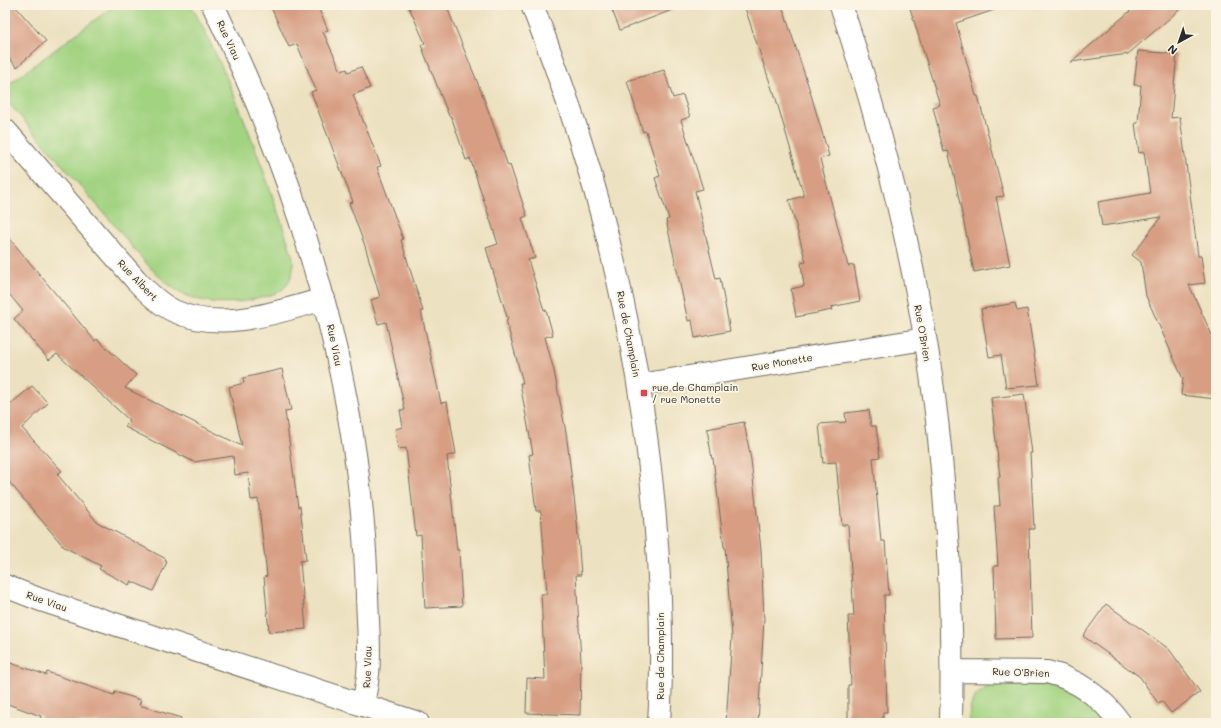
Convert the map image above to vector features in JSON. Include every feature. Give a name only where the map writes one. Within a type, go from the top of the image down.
[{"type":"street","name":"Rue Viau","points":[[213,5],[248,79],[264,119],[297,211],[335,342],[351,431],[364,539],[368,662],[367,689],[362,705]]},
{"type":"street","name":"Rue de Champlain","points":[[532,5],[572,110],[594,184],[622,295],[639,385],[652,487],[660,586],[661,664],[659,723]]},
{"type":"street","name":"Rue O'Brien","points":[[841,5],[869,94],[903,232],[924,339],[934,402],[945,507],[952,671],[951,723]]},
{"type":"street","name":"Rue Albert","points":[[5,130],[136,280],[158,301],[174,311],[194,317],[218,320],[243,319],[324,300]]},
{"type":"street","name":"Rue Monette","points":[[639,385],[924,339]]},
{"type":"street","name":"Rue Viau","points":[[5,586],[418,723]]},
{"type":"street","name":"Rue O'Brien","points":[[952,671],[1047,672],[1061,675],[1081,686],[1100,700],[1112,710],[1120,723]]},
{"type":"green space","points":[[115,5],[191,5],[221,65],[247,127],[292,254],[293,272],[288,283],[280,291],[253,300],[220,303],[209,302],[188,296],[177,290],[156,273],[146,262],[5,99],[5,87]]},
{"type":"green space","points":[[993,685],[1030,685],[1051,688],[1072,698],[1093,714],[1101,723],[969,723],[971,704],[974,699],[981,691]]},
{"type":"building","points":[[5,5],[14,5],[46,41],[17,67],[5,54]]},
{"type":"building","points":[[270,5],[317,5],[328,30],[323,32],[341,71],[347,69],[348,72],[361,67],[370,88],[353,95],[381,166],[377,167],[403,239],[401,240],[423,311],[421,311],[441,403],[447,402],[456,454],[447,456],[457,550],[459,550],[462,606],[425,608],[421,535],[416,536],[406,448],[398,449],[395,429],[403,427],[400,410],[405,410],[386,322],[378,324],[371,300],[380,297],[365,246],[349,203],[353,202],[311,92],[316,90],[297,44],[289,47]]},
{"type":"building","points":[[408,5],[446,5],[483,96],[508,166],[510,165],[527,216],[522,218],[535,258],[528,260],[544,310],[546,310],[553,335],[545,337],[554,371],[566,432],[577,522],[581,575],[576,575],[581,662],[580,715],[526,713],[527,678],[545,679],[541,594],[547,594],[541,511],[536,511],[529,455],[533,454],[520,383],[523,383],[506,320],[508,320],[486,248],[498,244],[470,158],[466,160],[451,116],[449,116],[421,45],[425,43]]},
{"type":"building","points":[[610,5],[680,5],[680,7],[620,30]]},
{"type":"building","points":[[744,5],[782,5],[829,156],[820,159],[848,266],[854,265],[860,301],[831,307],[832,310],[796,317],[791,289],[804,286],[801,263],[806,262],[789,200],[804,196],[774,92]]},
{"type":"building","points":[[909,5],[996,5],[997,9],[956,23],[976,96],[978,96],[1004,196],[996,197],[1010,265],[974,272],[954,175],[948,151],[944,152],[933,107],[940,105]]},
{"type":"building","points":[[1137,5],[1185,5],[1128,54],[1071,62]]},
{"type":"building","points":[[1138,51],[1177,54],[1171,118],[1180,117],[1198,256],[1201,256],[1205,283],[1189,285],[1216,344],[1216,399],[1181,395],[1183,379],[1146,296],[1141,262],[1132,255],[1161,217],[1102,226],[1098,202],[1150,193],[1144,152],[1139,153],[1135,123],[1138,123],[1141,85],[1134,85]]},
{"type":"building","points":[[664,70],[673,98],[683,95],[690,117],[681,120],[703,189],[695,191],[716,279],[720,278],[730,331],[695,338],[692,320],[688,321],[666,220],[669,219],[655,178],[660,176],[646,131],[643,132],[627,81]]},
{"type":"building","points":[[5,233],[95,341],[97,339],[136,375],[125,388],[242,446],[229,387],[244,383],[243,378],[282,369],[291,410],[285,411],[298,507],[300,506],[306,560],[300,561],[306,629],[269,632],[264,577],[267,576],[258,499],[251,500],[248,473],[235,475],[233,456],[194,462],[125,427],[129,420],[57,354],[49,360],[14,319],[23,311],[5,289]]},
{"type":"building","points":[[1015,303],[1017,311],[1027,309],[1039,385],[1006,388],[1001,355],[989,357],[981,309]]},
{"type":"building","points":[[32,386],[48,403],[22,428],[62,471],[57,474],[97,522],[166,559],[165,561],[167,562],[153,591],[131,581],[129,585],[99,569],[101,566],[64,547],[5,477],[5,409]]},
{"type":"building","points":[[1024,394],[1032,453],[1030,453],[1034,529],[1029,529],[1032,638],[996,639],[994,566],[998,566],[994,506],[1000,506],[998,477],[1000,477],[991,398]]},
{"type":"building","points":[[869,410],[871,426],[876,426],[880,457],[873,458],[881,541],[885,541],[889,595],[884,595],[887,712],[883,712],[883,723],[848,723],[848,685],[851,685],[848,616],[854,616],[848,525],[842,525],[836,462],[823,463],[819,424],[846,422],[845,413]]},
{"type":"building","points":[[744,422],[751,460],[761,550],[764,619],[758,723],[726,723],[732,637],[725,547],[713,458],[712,459],[707,429]]},
{"type":"building","points":[[1106,604],[1169,649],[1200,692],[1171,713],[1162,701],[1158,703],[1140,677],[1083,636]]},
{"type":"building","points":[[5,661],[46,675],[47,672],[114,695],[115,692],[141,700],[139,705],[181,718],[180,723],[39,723],[41,716],[5,703]]},
{"type":"place","name":"rue de Champlain / rue Monette","points":[[644,393]]}]
